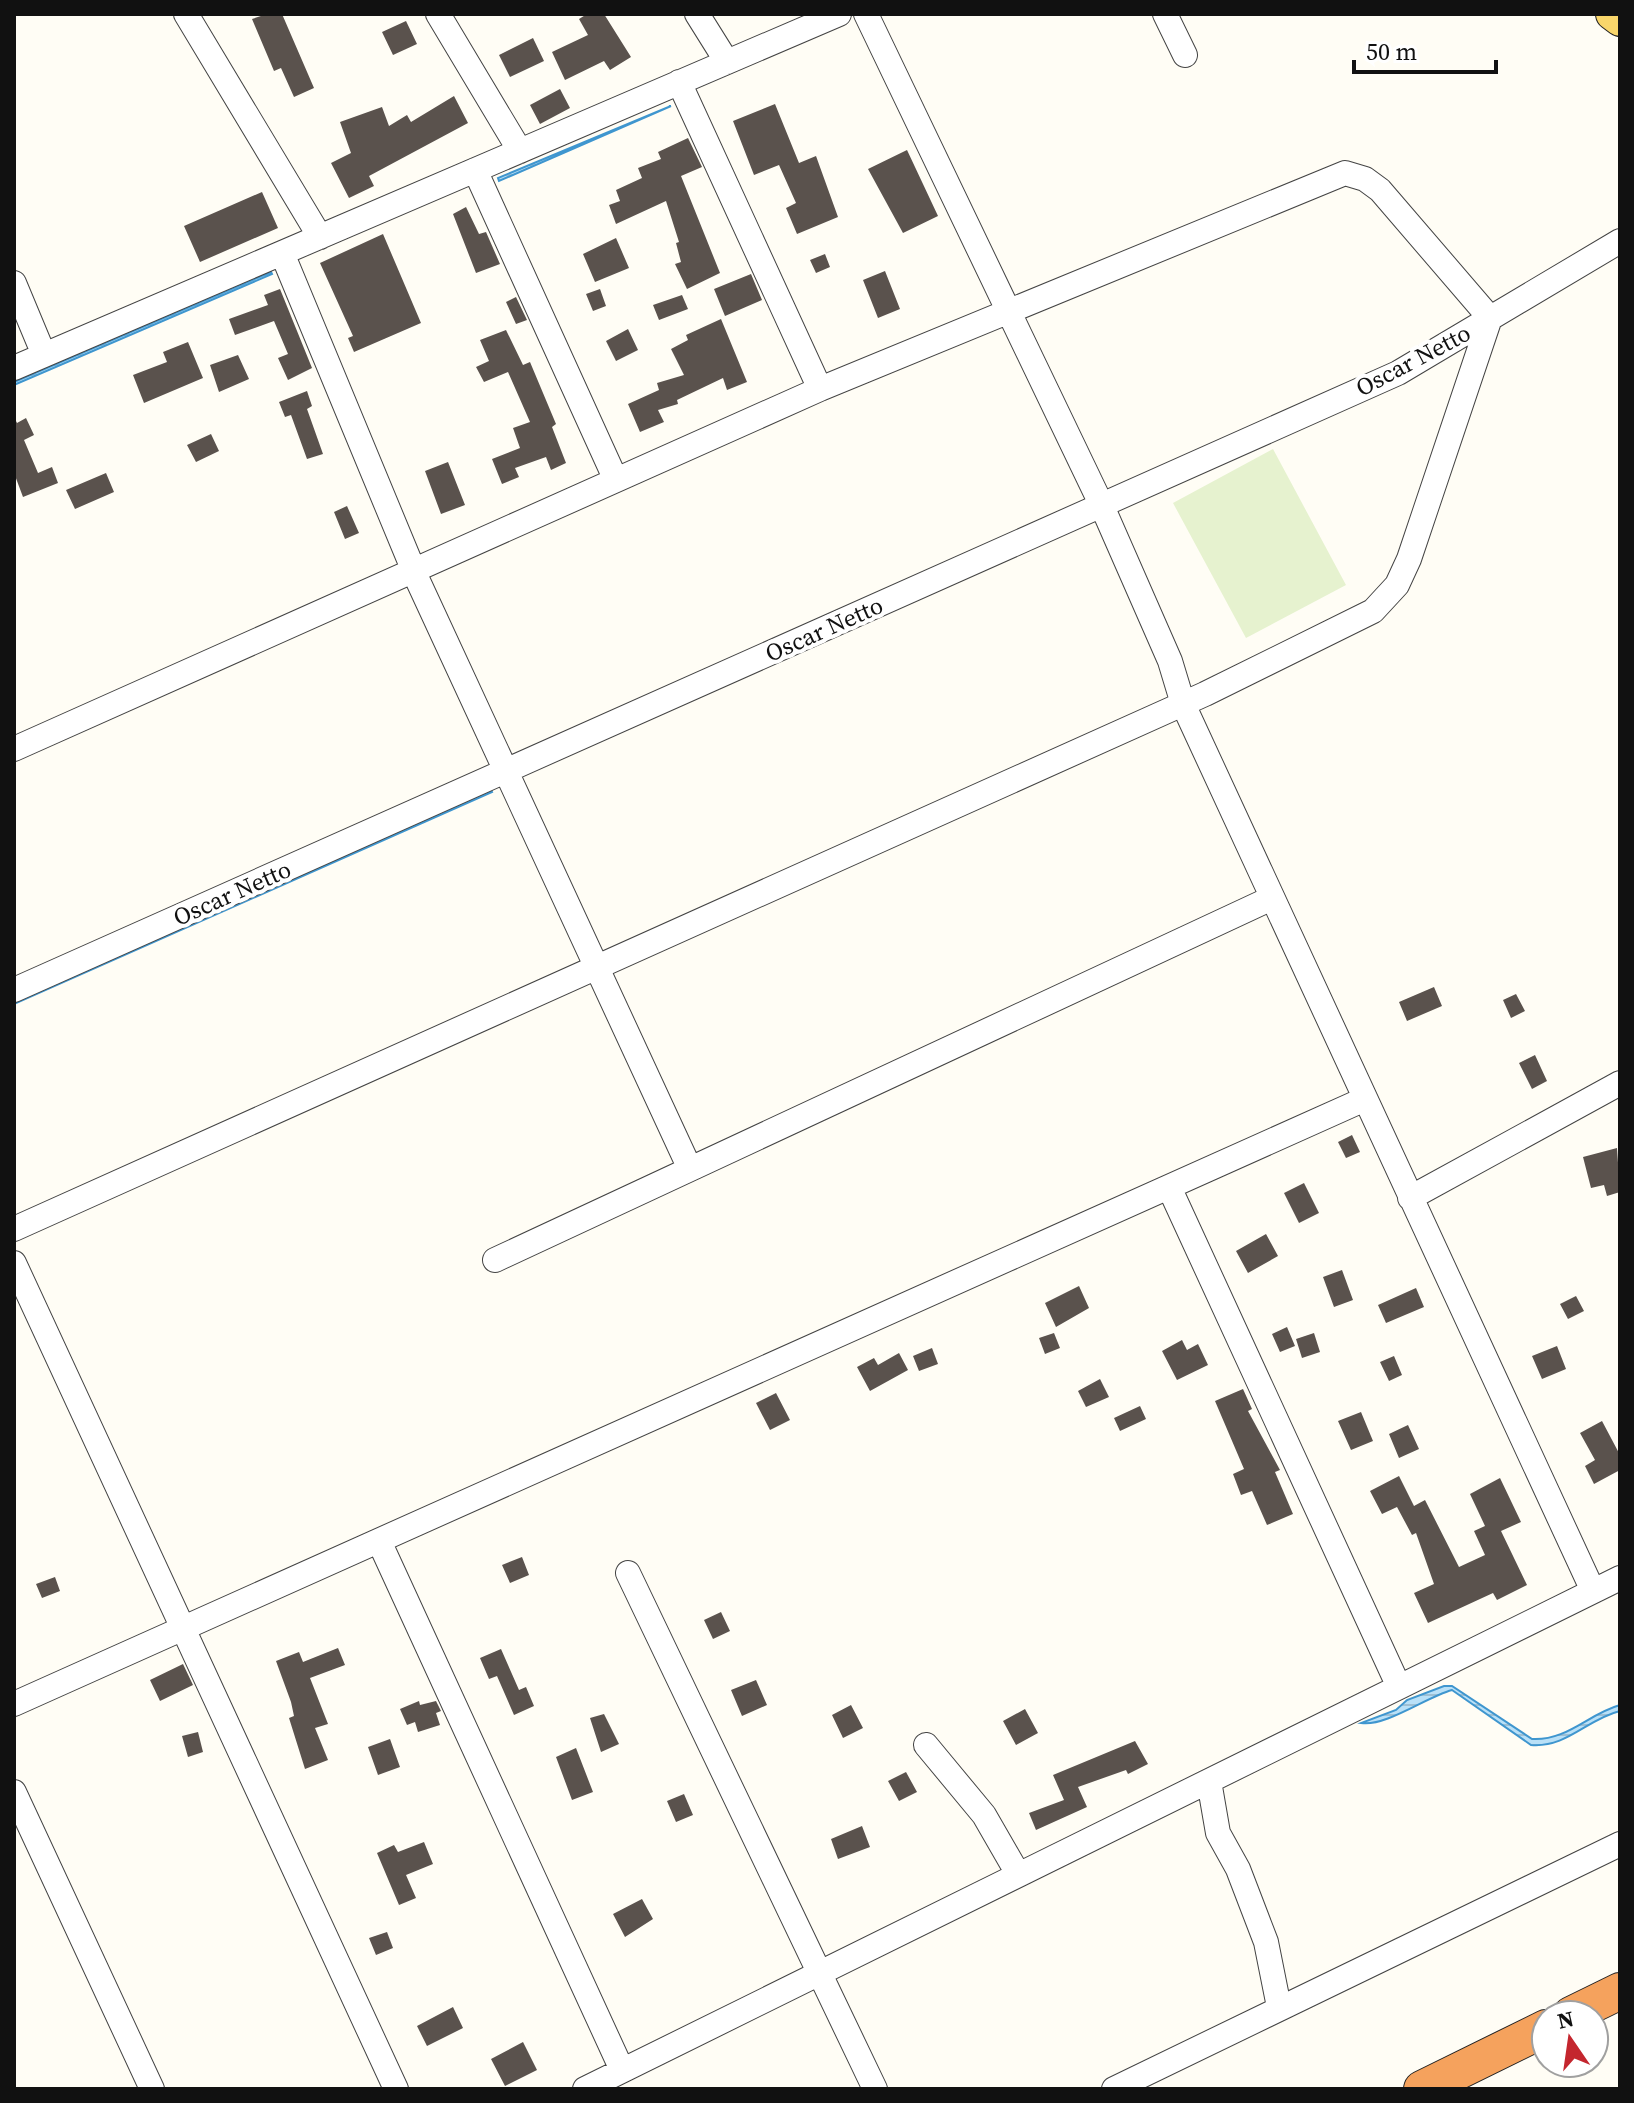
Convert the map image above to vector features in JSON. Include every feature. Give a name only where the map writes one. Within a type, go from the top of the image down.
[{"type":"highway","points":[[1422,2089],[1530,2036]]},
{"type":"main road","points":[[1612,14],[1620,20]]},
{"type":"street","points":[[186,14],[320,237]]},
{"type":"street","points":[[438,14],[520,151]]},
{"type":"street","points":[[697,14],[727,62]]},
{"type":"street","points":[[14,368],[839,14]]},
{"type":"street","points":[[866,14],[1102,506],[1170,661],[1183,704],[1593,1591]]},
{"type":"street","points":[[1165,14],[1185,55]]},
{"type":"street","points":[[679,82],[820,389]]},
{"type":"street","points":[[475,170],[615,478]]},
{"type":"street","points":[[14,749],[413,568],[820,389],[1345,173],[1365,179],[1380,190],[1490,318],[1409,559],[1397,585],[1373,611],[1183,704],[14,1229]]},
{"type":"street","name":"Oscar Netto","points":[[14,990],[1398,373],[1620,241]]},
{"type":"street","points":[[282,253],[413,568],[690,1169]]},
{"type":"street","points":[[14,283],[44,355]]},
{"type":"street","points":[[495,1260],[1272,898]]},
{"type":"street","points":[[1410,1198],[1620,1083]]},
{"type":"street","points":[[14,1704],[1365,1099]]},
{"type":"street","points":[[1169,1187],[1399,1687]]},
{"type":"street","points":[[14,1263],[396,2089]]},
{"type":"street","points":[[379,1541],[622,2070]]},
{"type":"street","points":[[628,1573],[875,2089]]},
{"type":"street","points":[[585,2089],[1620,1578]]},
{"type":"street","points":[[926,1745],[984,1815],[1018,1874]]},
{"type":"street","points":[[1209,1781],[1218,1833],[1238,1869],[1266,1942],[1279,2007]]},
{"type":"street","points":[[14,1792],[152,2089]]},
{"type":"street","points":[[1114,2089],[1620,1844]]},
{"type":"green space","points":[[1273,449],[1346,585],[1246,638],[1173,503]]},
{"type":"water","points":[[671,106],[499,181],[498,178]]},
{"type":"water","points":[[272,274],[14,385],[14,382]]},
{"type":"water","points":[[492,792],[14,1004],[14,1002]]},
{"type":"water","points":[[1444,1686],[1452,1686],[1532,1739],[1556,1736],[1620,1705],[1620,1711],[1566,1738],[1544,1745],[1531,1745],[1452,1690],[1382,1721],[1361,1723]]},
{"type":"building","points":[[267,14],[282,14],[314,88],[294,97],[281,68],[274,71],[252,19]]},
{"type":"building","points":[[587,14],[604,14],[631,57],[610,70],[604,61],[565,80],[552,52],[588,35],[579,19]]},
{"type":"building","points":[[406,21],[417,44],[393,55],[382,32]]},
{"type":"building","points":[[533,38],[544,61],[510,77],[499,55]]},
{"type":"building","points":[[560,89],[570,108],[540,124],[530,105]]},
{"type":"building","points":[[454,96],[468,123],[369,176],[374,186],[349,198],[331,163],[351,153],[340,122],[382,107],[389,126],[407,115],[411,122]]},
{"type":"building","points":[[775,104],[799,163],[816,156],[838,217],[797,234],[786,208],[796,203],[779,165],[754,175],[733,121]]},
{"type":"building","points":[[688,138],[702,167],[681,176],[720,273],[687,289],[675,264],[681,262],[676,243],[679,242],[666,201],[616,224],[609,205],[620,201],[616,190],[642,178],[638,168],[661,159],[658,152]]},
{"type":"building","points":[[907,150],[938,216],[903,233],[868,169]]},
{"type":"building","points":[[262,192],[278,228],[200,262],[184,226]]},
{"type":"building","points":[[466,207],[479,234],[486,232],[500,264],[476,273],[453,214]]},
{"type":"building","points":[[383,234],[421,323],[354,352],[348,338],[353,336],[320,263]]},
{"type":"building","points":[[616,238],[629,268],[595,282],[583,254]]},
{"type":"building","points":[[825,254],[830,267],[816,273],[810,260]]},
{"type":"building","points":[[885,271],[900,309],[878,318],[863,280]]},
{"type":"building","points":[[751,274],[762,300],[725,316],[714,289]]},
{"type":"building","points":[[280,289],[312,368],[288,380],[278,358],[288,354],[274,321],[235,335],[229,319],[268,305],[264,295]]},
{"type":"building","points":[[600,289],[606,306],[593,311],[586,294]]},
{"type":"building","points":[[682,295],[688,309],[659,320],[653,305]]},
{"type":"building","points":[[516,297],[527,320],[516,324],[506,302]]},
{"type":"building","points":[[721,319],[747,382],[727,390],[723,378],[677,400],[678,404],[658,410],[664,422],[640,432],[628,404],[659,390],[657,383],[684,375],[671,349],[688,340],[686,335]]},
{"type":"building","points":[[628,329],[638,350],[616,361],[606,341]]},
{"type":"building","points":[[506,330],[523,365],[530,362],[556,424],[552,427],[566,463],[551,470],[546,457],[515,468],[519,477],[502,484],[492,459],[520,448],[513,428],[530,422],[508,372],[484,382],[476,367],[489,361],[480,340]]},
{"type":"building","points":[[188,342],[203,378],[144,403],[133,375],[167,362],[163,352]]},
{"type":"building","points":[[238,355],[249,379],[219,392],[210,365]]},
{"type":"building","points":[[307,391],[312,406],[307,409],[323,454],[307,459],[291,415],[285,417],[279,402]]},
{"type":"building","points":[[14,417],[17,423],[26,418],[34,435],[24,440],[38,473],[52,467],[58,483],[23,497],[14,473]]},
{"type":"building","points":[[211,434],[219,451],[196,462],[187,445]]},
{"type":"building","points":[[448,462],[465,505],[441,514],[425,471]]},
{"type":"building","points":[[106,473],[114,492],[75,509],[66,490]]},
{"type":"building","points":[[347,506],[359,533],[345,539],[334,512]]},
{"type":"building","points":[[1434,987],[1442,1006],[1407,1021],[1399,1002]]},
{"type":"building","points":[[1516,994],[1525,1011],[1511,1018],[1503,1000]]},
{"type":"building","points":[[1535,1055],[1547,1081],[1532,1089],[1519,1063]]},
{"type":"building","points":[[1352,1135],[1360,1152],[1346,1158],[1338,1142]]},
{"type":"building","points":[[1617,1148],[1620,1192],[1607,1196],[1604,1185],[1591,1188],[1583,1157]]},
{"type":"building","points":[[1304,1183],[1319,1213],[1299,1223],[1284,1193]]},
{"type":"building","points":[[1266,1234],[1278,1256],[1248,1273],[1236,1251]]},
{"type":"building","points":[[1342,1270],[1353,1300],[1334,1307],[1323,1277]]},
{"type":"building","points":[[1079,1286],[1089,1308],[1056,1327],[1045,1303]]},
{"type":"building","points":[[1416,1288],[1424,1307],[1386,1323],[1378,1305]]},
{"type":"building","points":[[1576,1296],[1584,1311],[1568,1319],[1560,1304]]},
{"type":"building","points":[[1287,1327],[1295,1346],[1280,1352],[1272,1334]]},
{"type":"building","points":[[1054,1333],[1060,1348],[1045,1354],[1039,1338]]},
{"type":"building","points":[[1314,1333],[1320,1352],[1302,1358],[1296,1339]]},
{"type":"building","points":[[1182,1340],[1187,1350],[1198,1344],[1208,1365],[1177,1380],[1162,1351]]},
{"type":"building","points":[[1557,1346],[1566,1369],[1542,1379],[1532,1356]]},
{"type":"building","points":[[932,1348],[938,1364],[919,1371],[913,1356]]},
{"type":"building","points":[[899,1353],[908,1370],[870,1391],[857,1367],[874,1358],[878,1365]]},
{"type":"building","points":[[1394,1356],[1402,1375],[1389,1381],[1380,1362]]},
{"type":"building","points":[[1100,1379],[1109,1397],[1086,1407],[1078,1391]]},
{"type":"building","points":[[1243,1389],[1252,1409],[1248,1411],[1280,1470],[1275,1472],[1293,1514],[1267,1525],[1252,1491],[1241,1495],[1233,1474],[1244,1469],[1215,1401]]},
{"type":"building","points":[[776,1393],[790,1420],[770,1430],[756,1403]]},
{"type":"building","points":[[1140,1406],[1146,1419],[1120,1431],[1114,1418]]},
{"type":"building","points":[[1361,1412],[1373,1441],[1351,1450],[1338,1421]]},
{"type":"building","points":[[1602,1421],[1620,1455],[1620,1470],[1594,1484],[1585,1466],[1595,1460],[1580,1433]]},
{"type":"building","points":[[1408,1425],[1419,1449],[1399,1458],[1389,1434]]},
{"type":"building","points":[[1399,1476],[1414,1506],[1425,1500],[1459,1567],[1485,1555],[1474,1531],[1485,1526],[1470,1494],[1500,1478],[1521,1522],[1501,1531],[1527,1585],[1497,1600],[1493,1593],[1428,1623],[1414,1593],[1434,1584],[1416,1533],[1412,1535],[1397,1507],[1382,1514],[1370,1491]]},
{"type":"building","points":[[522,1557],[529,1575],[510,1583],[502,1565]]},
{"type":"building","points":[[55,1577],[60,1591],[42,1598],[36,1584]]},
{"type":"building","points":[[721,1612],[730,1631],[713,1639],[704,1620]]},
{"type":"building","points":[[338,1648],[345,1665],[310,1678],[328,1724],[315,1728],[328,1760],[305,1769],[289,1718],[294,1716],[291,1702],[276,1661],[299,1652],[303,1662]]},
{"type":"building","points":[[501,1649],[519,1690],[526,1687],[534,1706],[514,1715],[497,1676],[489,1679],[480,1658]]},
{"type":"building","points":[[183,1664],[193,1685],[160,1701],[150,1680]]},
{"type":"building","points":[[756,1680],[767,1705],[742,1716],[731,1690]]},
{"type":"building","points":[[419,1701],[420,1705],[436,1701],[441,1711],[436,1713],[440,1725],[418,1732],[415,1722],[407,1725],[400,1709]]},
{"type":"building","points":[[851,1705],[863,1728],[843,1738],[832,1715]]},
{"type":"building","points":[[1025,1709],[1038,1733],[1016,1745],[1003,1721]]},
{"type":"building","points":[[604,1714],[619,1744],[601,1752],[590,1718]]},
{"type":"building","points":[[198,1732],[203,1752],[188,1757],[182,1736]]},
{"type":"building","points":[[390,1739],[400,1767],[378,1775],[368,1747]]},
{"type":"building","points":[[1135,1741],[1148,1764],[1128,1774],[1126,1770],[1078,1787],[1087,1807],[1036,1830],[1029,1813],[1064,1800],[1053,1775]]},
{"type":"building","points":[[576,1748],[593,1792],[572,1800],[556,1757]]},
{"type":"building","points":[[906,1772],[917,1792],[899,1801],[888,1781]]},
{"type":"building","points":[[684,1794],[693,1815],[676,1822],[667,1801]]},
{"type":"building","points":[[862,1826],[870,1847],[838,1859],[831,1839]]},
{"type":"building","points":[[424,1842],[433,1864],[406,1875],[416,1898],[399,1905],[377,1853],[394,1845],[398,1852]]},
{"type":"building","points":[[642,1899],[653,1919],[625,1937],[613,1914]]},
{"type":"building","points":[[387,1932],[393,1948],[376,1955],[369,1938]]},
{"type":"building","points":[[453,2007],[463,2028],[427,2046],[417,2026]]},
{"type":"building","points":[[523,2042],[537,2070],[505,2086],[491,2059]]}]
